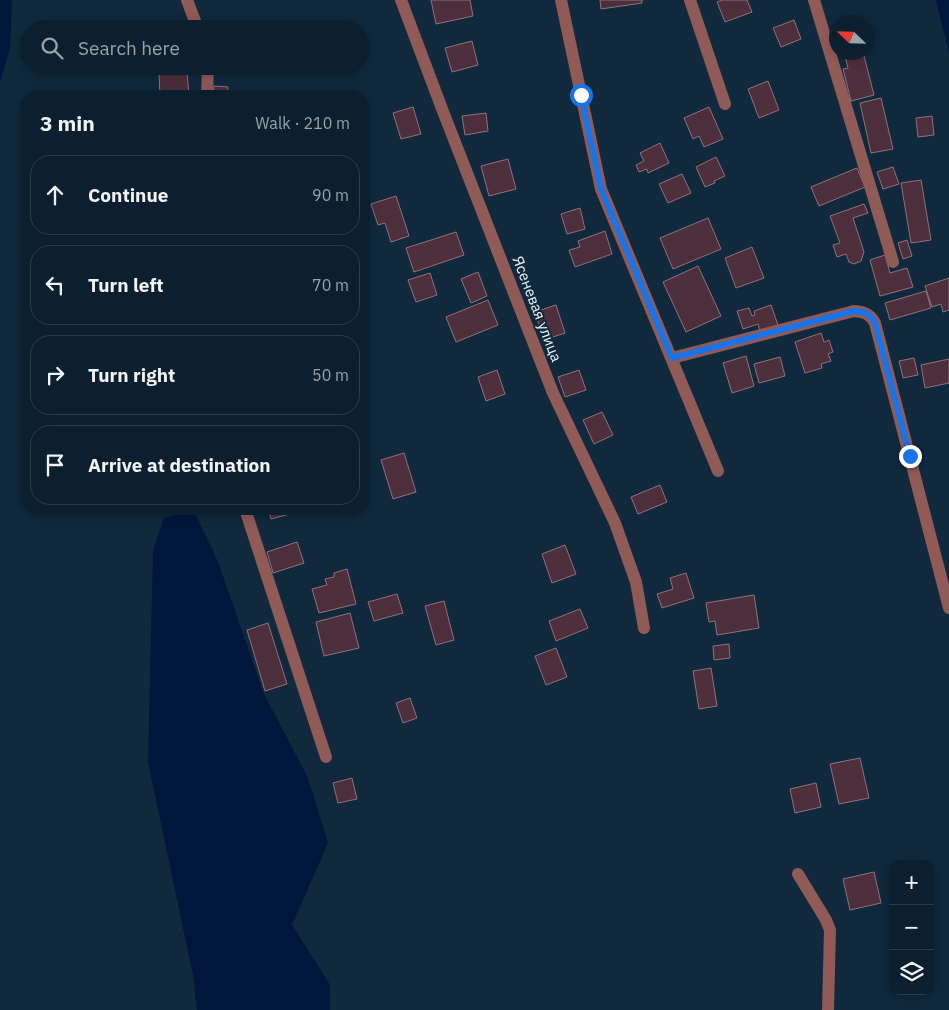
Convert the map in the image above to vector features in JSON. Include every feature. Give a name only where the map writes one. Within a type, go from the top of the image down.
[{"type":"street","points":[[187,0],[195,20]]},
{"type":"street","name":"Ясеневая улица","points":[[401,0],[553,393],[615,522],[636,582],[644,628]]},
{"type":"street","points":[[562,0],[601,189],[718,471]]},
{"type":"street","points":[[690,0],[725,104]]},
{"type":"street","points":[[814,0],[893,262]]},
{"type":"street","points":[[206,90],[207,75]]},
{"type":"street","points":[[672,358],[854,311],[864,312],[871,316],[875,323],[949,608]]},
{"type":"street","points":[[247,515],[326,757]]},
{"type":"street","points":[[798,874],[830,930],[828,1010]]},
{"type":"water","points":[[0,0],[12,0],[10,49],[0,82]]},
{"type":"water","points":[[949,0],[949,52],[936,1]]},
{"type":"water","points":[[177,515],[196,515],[218,562],[264,694],[308,778],[328,843],[292,925],[330,985],[330,1010],[197,1010],[193,975],[148,762],[153,550],[164,518]]},
{"type":"building","points":[[431,0],[470,0],[473,16],[436,24]]},
{"type":"building","points":[[600,0],[642,0],[642,3],[601,9]]},
{"type":"building","points":[[722,0],[747,0],[752,12],[725,22],[717,2]]},
{"type":"building","points":[[794,20],[801,39],[781,47],[773,28]]},
{"type":"building","points":[[472,41],[478,65],[452,72],[445,48]]},
{"type":"building","points":[[846,60],[865,60],[874,95],[851,101],[843,69],[848,68]]},
{"type":"building","points":[[159,75],[187,75],[189,90],[160,90]]},
{"type":"building","points":[[768,81],[779,110],[759,118],[748,89]]},
{"type":"building","points":[[214,86],[228,87],[228,90],[214,90]]},
{"type":"building","points":[[881,98],[893,149],[871,153],[860,103]]},
{"type":"building","points":[[413,107],[421,134],[401,139],[393,113]]},
{"type":"building","points":[[709,107],[723,139],[704,147],[699,136],[693,139],[684,118]]},
{"type":"building","points":[[486,113],[488,131],[465,135],[462,116]]},
{"type":"building","points":[[932,116],[934,135],[918,137],[916,118]]},
{"type":"building","points":[[660,143],[669,163],[648,173],[647,169],[639,172],[636,165],[644,161],[640,153]]},
{"type":"building","points":[[716,157],[725,176],[705,187],[696,167]]},
{"type":"building","points":[[508,159],[516,189],[489,196],[481,166]]},
{"type":"building","points":[[893,167],[899,184],[883,189],[877,172]]},
{"type":"building","points":[[857,168],[865,187],[819,206],[811,187]]},
{"type":"building","points":[[682,174],[691,193],[668,203],[659,184]]},
{"type":"building","points":[[921,180],[931,240],[911,243],[901,183]]},
{"type":"building","points":[[396,196],[409,236],[391,242],[385,223],[378,225],[371,204]]},
{"type":"building","points":[[864,204],[868,213],[853,218],[864,252],[861,261],[854,264],[849,262],[846,254],[837,257],[833,245],[840,243],[830,216]]},
{"type":"building","points":[[580,208],[585,229],[567,234],[561,214]]},
{"type":"building","points":[[708,218],[721,249],[673,269],[660,238]]},
{"type":"building","points":[[605,231],[612,254],[575,267],[569,250],[580,247],[578,241]]},
{"type":"building","points":[[456,232],[464,255],[414,272],[406,248]]},
{"type":"building","points":[[907,240],[912,256],[903,259],[898,243]]},
{"type":"building","points":[[752,247],[764,278],[736,288],[725,258]]},
{"type":"building","points":[[885,255],[890,273],[907,268],[913,287],[880,296],[870,260]]},
{"type":"building","points":[[698,266],[721,316],[686,332],[663,282]]},
{"type":"building","points":[[478,272],[487,296],[471,303],[461,279]]},
{"type":"building","points":[[430,273],[437,295],[416,302],[408,280]]},
{"type":"building","points":[[949,278],[949,310],[943,312],[941,304],[932,307],[925,286]]},
{"type":"building","points":[[926,291],[931,308],[890,320],[885,303]]},
{"type":"building","points":[[488,300],[498,325],[456,342],[446,317]]},
{"type":"building","points":[[556,305],[565,333],[544,340],[535,312]]},
{"type":"building","points":[[771,305],[778,325],[760,331],[758,324],[743,329],[737,311],[749,308],[752,316],[755,315],[754,311]]},
{"type":"building","points":[[821,333],[824,342],[829,340],[833,352],[828,354],[831,361],[821,364],[822,368],[805,373],[795,342]]},
{"type":"building","points":[[746,356],[754,386],[732,393],[723,363]]},
{"type":"building","points":[[780,357],[785,376],[759,383],[754,364]]},
{"type":"building","points":[[914,358],[918,375],[903,378],[899,361]]},
{"type":"building","points":[[949,359],[949,383],[925,388],[921,365]]},
{"type":"building","points":[[497,370],[505,394],[486,401],[478,377]]},
{"type":"building","points":[[579,370],[586,390],[565,397],[558,377]]},
{"type":"building","points":[[602,412],[613,435],[594,444],[583,420]]},
{"type":"building","points":[[404,453],[416,492],[393,499],[381,460]]},
{"type":"building","points":[[660,485],[667,502],[638,514],[631,497]]},
{"type":"building","points":[[270,515],[286,515],[271,519]]},
{"type":"building","points":[[297,542],[304,563],[273,573],[267,552]]},
{"type":"building","points":[[565,545],[576,574],[552,583],[542,554]]},
{"type":"building","points":[[347,569],[356,604],[319,613],[312,589],[327,585],[325,579],[334,577],[334,573]]},
{"type":"building","points":[[686,573],[694,598],[662,608],[657,594],[673,589],[670,578]]},
{"type":"building","points":[[397,594],[403,613],[374,621],[368,602]]},
{"type":"building","points":[[754,595],[759,628],[717,635],[715,621],[709,622],[706,603]]},
{"type":"building","points":[[444,601],[454,640],[436,645],[425,606]]},
{"type":"building","points":[[580,609],[588,628],[556,641],[549,621]]},
{"type":"building","points":[[350,613],[359,648],[324,656],[316,622]]},
{"type":"building","points":[[268,623],[287,684],[265,691],[247,630]]},
{"type":"building","points":[[729,644],[730,658],[714,660],[713,646]]},
{"type":"building","points":[[556,648],[567,677],[546,685],[535,656]]},
{"type":"building","points":[[711,668],[717,706],[699,709],[693,671]]},
{"type":"building","points":[[410,698],[417,718],[403,723],[396,703]]},
{"type":"building","points":[[860,758],[869,798],[839,804],[830,764]]},
{"type":"building","points":[[352,778],[357,799],[338,803],[333,783]]},
{"type":"building","points":[[816,783],[821,807],[795,813],[790,789]]},
{"type":"building","points":[[874,872],[881,903],[850,910],[843,879]]},
{"type":"route","points":[[581,95],[601,189],[672,358],[854,311],[864,312],[871,316],[875,323],[910,456]]}]
